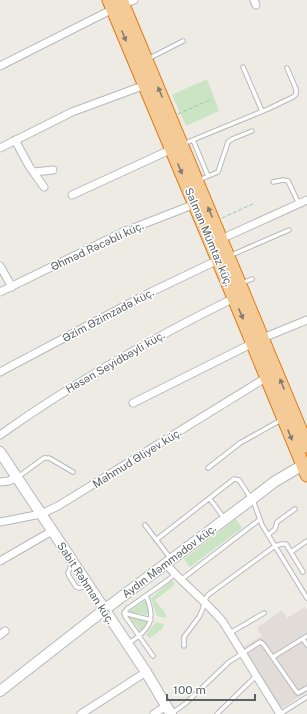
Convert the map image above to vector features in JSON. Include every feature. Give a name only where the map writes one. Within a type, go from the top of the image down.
[{"type":"highway","points":[[121,7],[146,60],[182,145],[202,179],[214,222],[221,240],[223,258],[240,284],[258,340],[286,415],[307,444]]},
{"type":"highway","name":"Salman Mümtaz küç.","points":[[121,7],[145,85],[182,145],[195,204],[223,258],[234,298],[258,340],[267,377],[286,415],[306,468]]},
{"type":"street","points":[[0,66],[121,7]]},
{"type":"street","points":[[0,148],[72,112],[145,85]]},
{"type":"street","points":[[15,140],[44,187]]},
{"type":"street","points":[[72,195],[182,145]]},
{"type":"street","points":[[34,172],[53,170]]},
{"type":"street","points":[[221,240],[307,200]]},
{"type":"street","name":"Əhməd Rəcəbli küç.","points":[[0,292],[123,232],[195,204]]},
{"type":"street","name":"Əzim Əzimzadə küç.","points":[[0,372],[147,294],[223,258]]},
{"type":"street","points":[[0,266],[12,287]]},
{"type":"street","name":"Həsən Seyidbəyli küç.","points":[[0,435],[73,385],[175,327],[234,298]]},
{"type":"street","points":[[133,403],[258,340],[307,320]]},
{"type":"street","name":"Mahmud Əliyev küç.","points":[[0,522],[41,514],[76,495],[267,377]]},
{"type":"street","name":"Sabit Rəhman küç.","points":[[0,452],[146,672],[170,711]]},
{"type":"street","name":"Aydın Məmmədov küç.","points":[[0,691],[104,610],[252,499],[290,472],[306,468]]},
{"type":"street","points":[[0,482],[9,481],[17,477]]},
{"type":"street","points":[[0,561],[52,531]]},
{"type":"street","points":[[168,562],[175,574],[214,611],[230,633],[280,714]]},
{"type":"street","points":[[81,714],[146,672]]},
{"type":"street","points":[[154,714],[170,711]]},
{"type":"lane","points":[[146,60],[183,41]]},
{"type":"lane","points":[[243,67],[262,111]]},
{"type":"lane","points":[[182,145],[293,97],[296,94],[296,89],[287,68]]},
{"type":"lane","points":[[202,179],[220,170],[228,142],[252,131]]},
{"type":"lane","points":[[273,182],[284,180],[288,181],[299,204]]},
{"type":"lane","points":[[223,258],[289,230]]},
{"type":"lane","points":[[240,284],[252,279]]},
{"type":"lane","points":[[208,468],[240,443],[286,415]]},
{"type":"lane","points":[[17,477],[44,458],[49,458],[73,472]]},
{"type":"lane","points":[[156,540],[234,479],[237,479],[241,482],[252,499],[257,509],[259,520],[307,598]]},
{"type":"lane","points":[[210,499],[225,519]]},
{"type":"lane","points":[[268,535],[275,529],[277,522],[295,509]]},
{"type":"lane","points":[[182,579],[259,520]]},
{"type":"lane","points":[[145,525],[156,540],[168,562]]},
{"type":"lane","points":[[291,552],[307,541]]},
{"type":"lane","points":[[184,646],[184,637],[199,617],[204,601],[208,596],[275,546],[286,544],[303,572]]},
{"type":"lane","points":[[124,613],[127,609],[175,574]]},
{"type":"lane","points":[[127,644],[144,632],[151,620],[151,612],[146,596]]},
{"type":"lane","points":[[124,613],[151,620]]},
{"type":"lane","points":[[124,613],[138,637],[153,656]]},
{"type":"lane","points":[[230,633],[264,613]]},
{"type":"lane","points":[[273,658],[307,636]]},
{"type":"lane","points":[[303,639],[307,645]]},
{"type":"lane","points":[[170,711],[185,704],[219,670],[260,642],[262,642],[298,693],[307,688]]},
{"type":"lane","points":[[217,714],[256,676]]},
{"type":"lane","points":[[280,714],[307,697]]},
{"type":"path","points":[[170,117],[212,99]]},
{"type":"path","points":[[214,222],[255,203]]},
{"type":"shaded area","points":[[305,607],[307,610],[307,692],[281,709],[243,647],[262,636],[257,628],[282,610],[287,618]]},
{"type":"green space","points":[[207,79],[219,111],[186,126],[172,95]]},
{"type":"green space","points":[[236,519],[242,528],[190,567],[184,559]]},
{"type":"green space","points":[[172,580],[175,585],[155,600],[166,614],[165,618],[157,616],[151,598]]},
{"type":"green space","points":[[146,600],[149,615],[128,612]]},
{"type":"green space","points":[[129,617],[148,621],[141,632]]},
{"type":"green space","points":[[156,622],[164,624],[163,628],[150,638],[146,635]]}]
